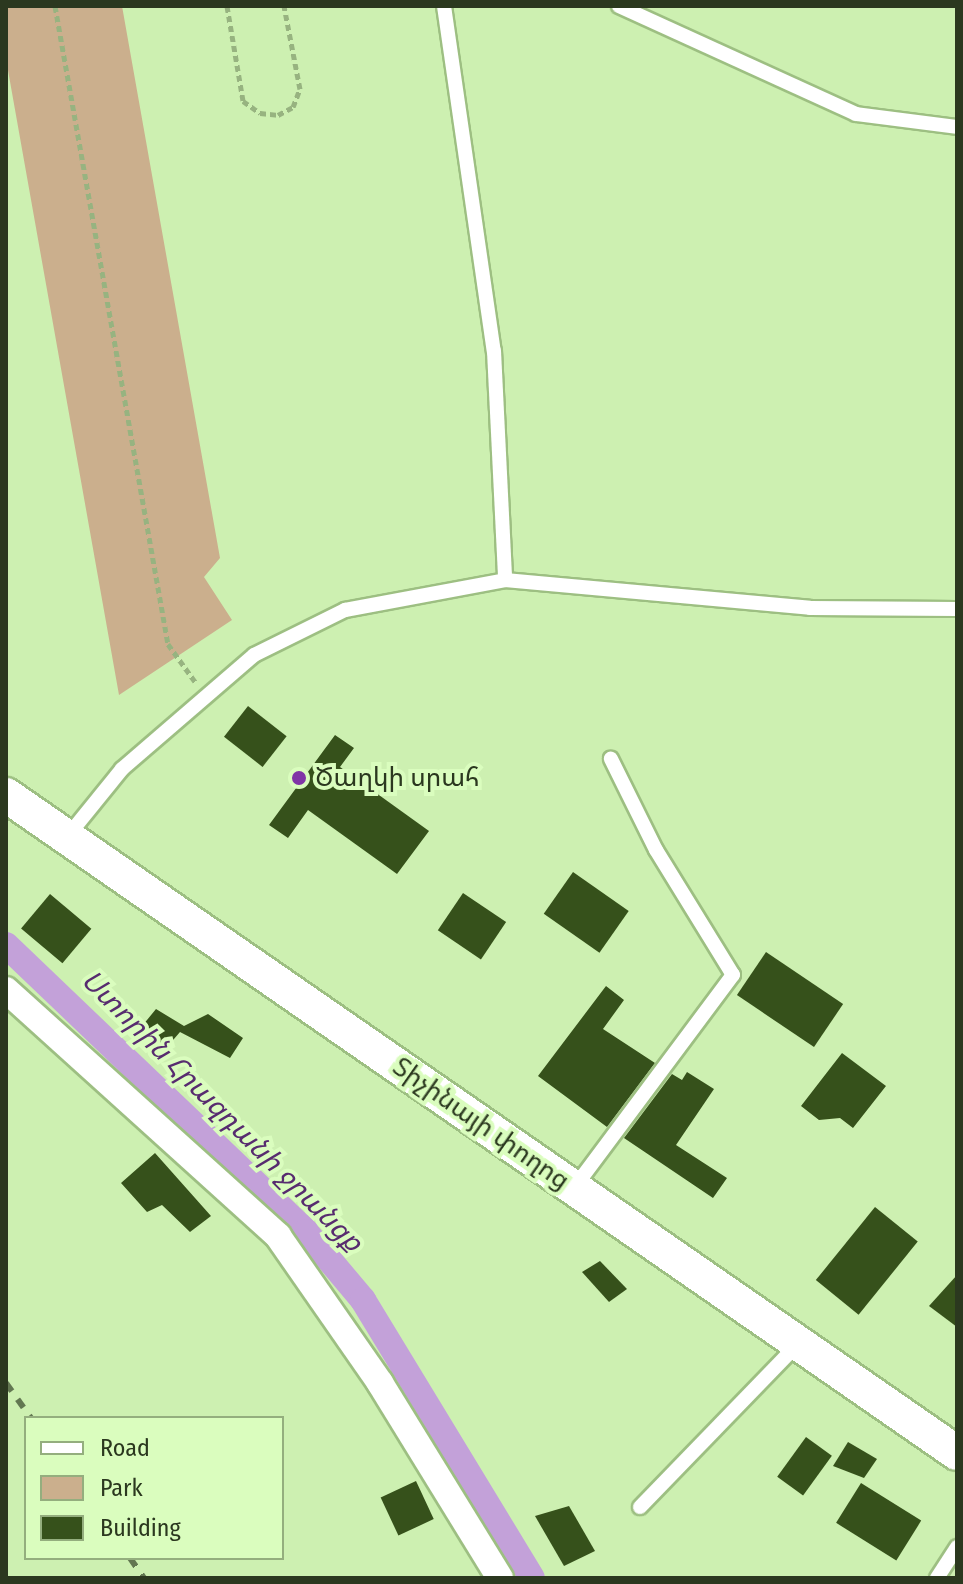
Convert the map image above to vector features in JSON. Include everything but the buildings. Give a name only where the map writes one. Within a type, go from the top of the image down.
[{"type":"street","name":"Տիչինայի փողոց","points":[[6,795],[957,1453]]},
{"type":"street","points":[[6,990],[278,1236],[380,1383],[500,1578]]},
{"type":"lane","points":[[444,6],[494,351],[505,580]]},
{"type":"lane","points":[[619,6],[856,114],[957,127]]},
{"type":"lane","points":[[67,838],[122,769],[254,655],[345,610],[505,580],[810,608],[957,609]]},
{"type":"lane","points":[[573,1188],[733,975],[656,850],[611,759]]},
{"type":"lane","points":[[640,1507],[798,1343]]},
{"type":"lane","points":[[937,1578],[957,1547]]},
{"type":"path","points":[[55,6],[168,644],[206,696]]},
{"type":"path","points":[[227,6],[243,101],[260,113],[278,115],[293,107],[300,89],[284,6]]},
{"type":"green space","points":[[6,6],[122,6],[220,558],[204,577],[232,620],[119,695],[6,59]]},
{"type":"waterway","name":"Ստորին Հրազդանի ջրանցք","points":[[6,945],[306,1232],[363,1300],[532,1578]]},
{"type":"railway","points":[[6,1383],[30,1416]]},
{"type":"railway","points":[[131,1560],[144,1578]]},
{"type":"place","name":"Ծաղկի սրահ","points":[[299,778]]}]
